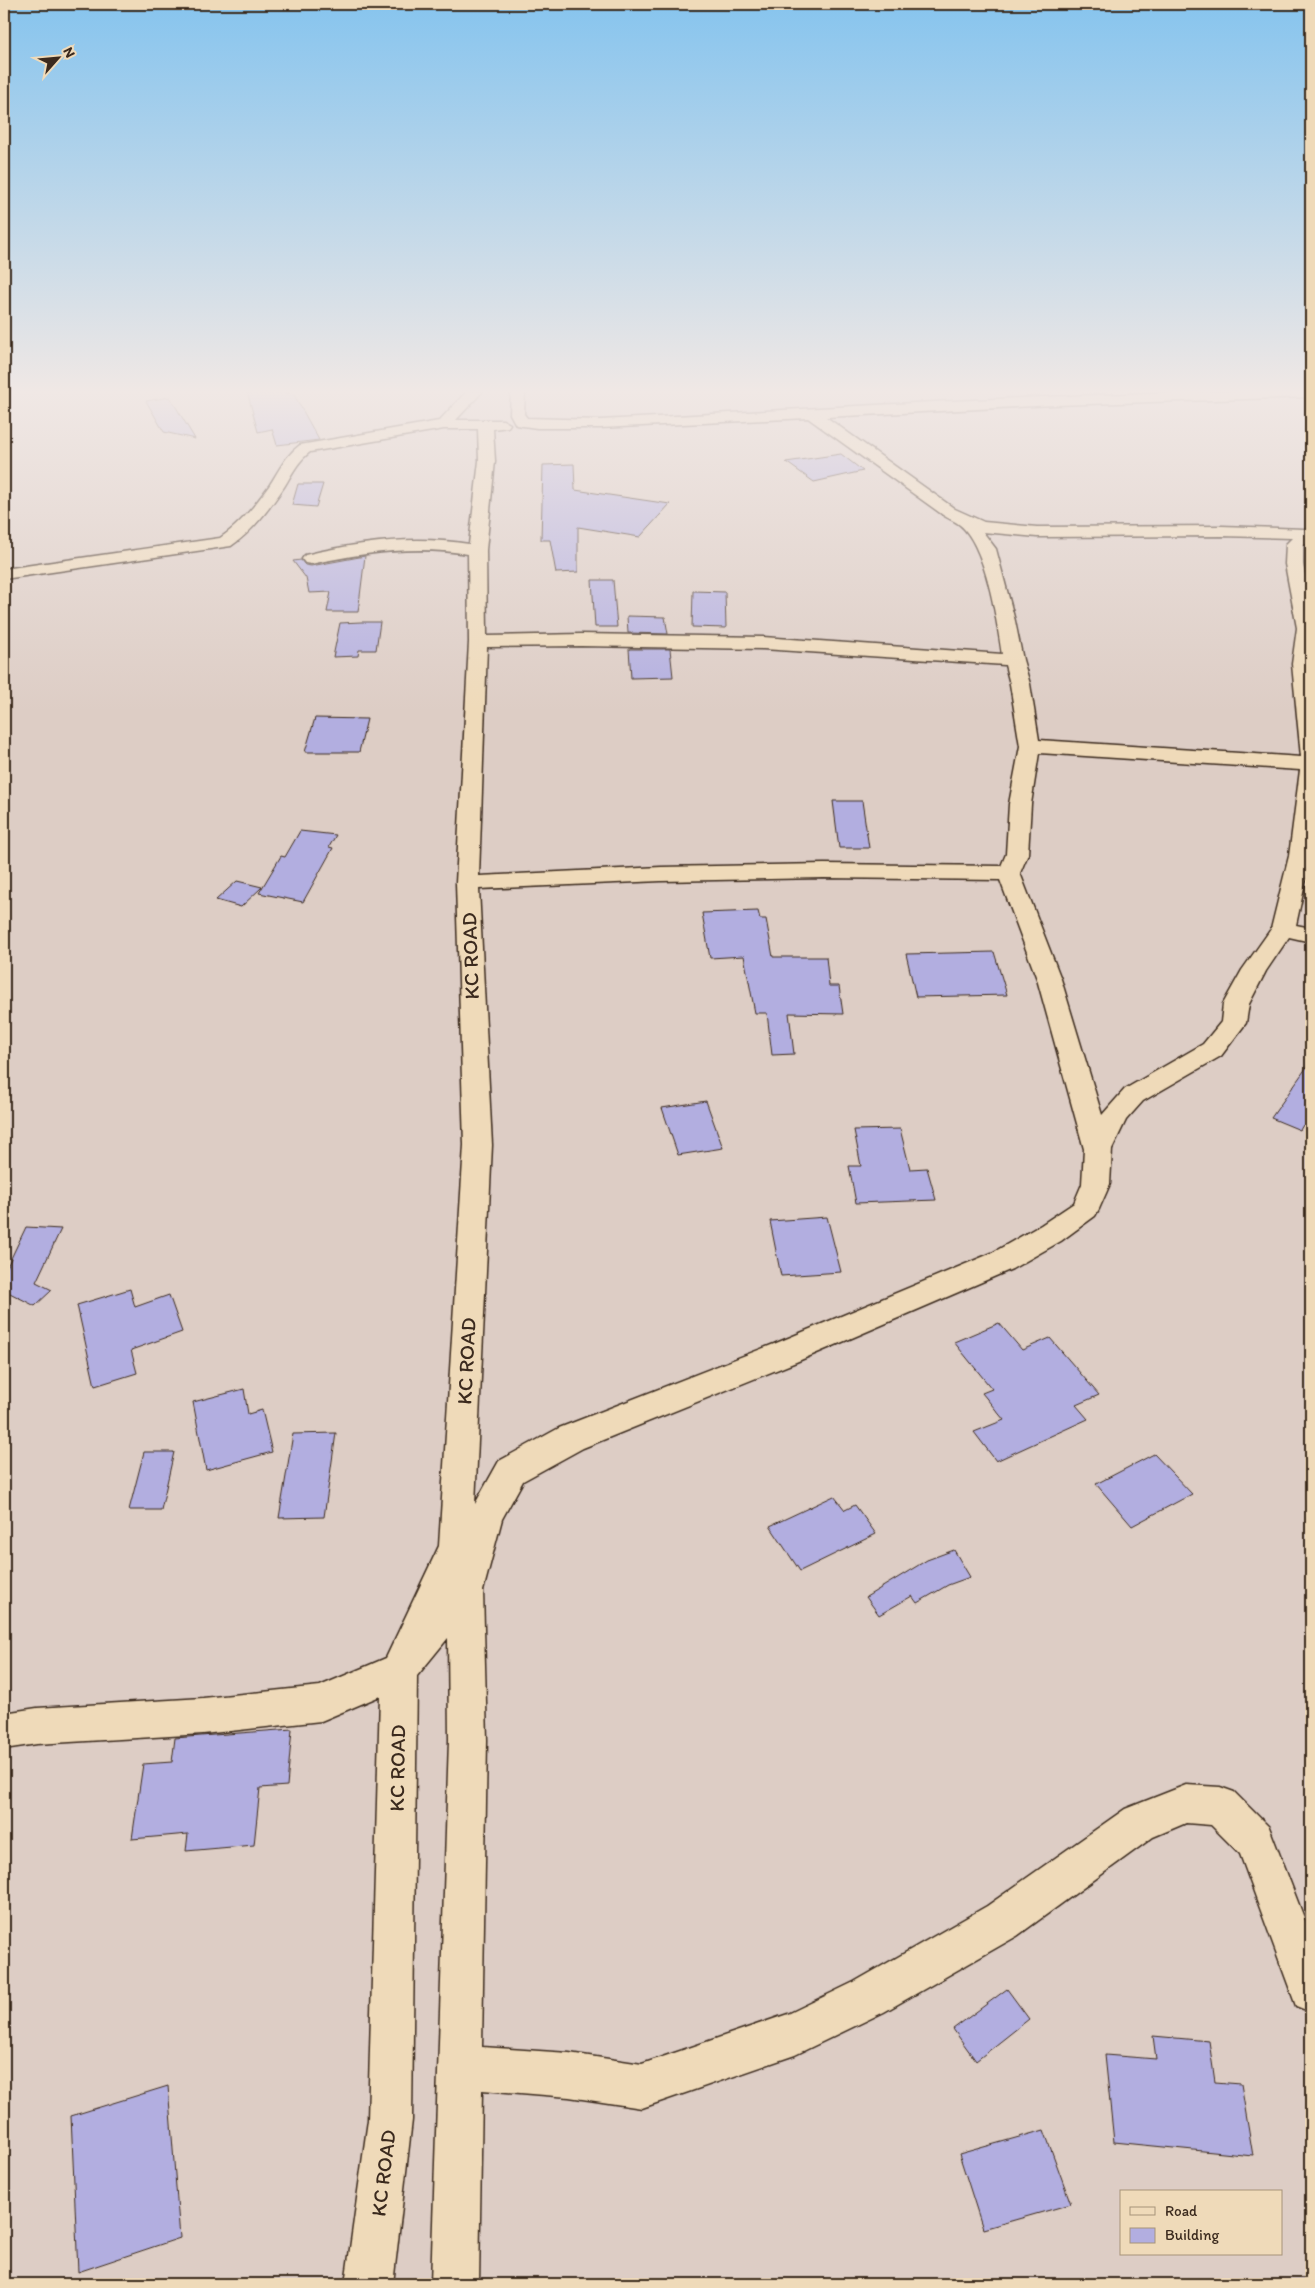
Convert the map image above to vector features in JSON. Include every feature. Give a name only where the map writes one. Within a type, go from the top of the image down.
[{"type":"street","points":[[4,574],[224,542],[235,536],[266,498]]},
{"type":"street","name":"KC ROAD","points":[[369,2284],[390,2120],[399,1670],[456,1546],[478,1144],[467,883],[472,796],[475,673],[478,642],[476,550],[482,498]]},
{"type":"street","points":[[928,498],[948,512],[967,522],[1002,532],[1172,533],[1259,530],[1309,533]]},
{"type":"street","points":[[455,2284],[468,1740],[465,1591],[486,1517],[511,1471],[571,1438],[785,1353],[1002,1261],[1051,1233],[1085,1209],[1096,1184],[1098,1149],[1049,979],[1010,873],[1017,854],[1020,804],[1030,746],[1020,684],[987,548],[967,522]]},
{"type":"street","points":[[1309,533],[1295,544],[1294,564],[1306,628],[1302,664],[1311,758]]},
{"type":"street","points":[[311,559],[359,548],[393,545],[423,544],[476,550]]},
{"type":"street","points":[[478,642],[591,640],[763,643],[1013,660]]},
{"type":"street","points":[[1030,746],[1311,764]]},
{"type":"street","points":[[1098,1149],[1115,1115],[1134,1095],[1212,1050],[1233,1023],[1236,1004],[1250,978],[1283,930],[1300,856],[1311,768]]},
{"type":"street","points":[[467,883],[719,873],[824,871],[1010,873]]},
{"type":"street","points":[[1283,930],[1311,935]]},
{"type":"street","points":[[4,1731],[37,1726],[194,1717],[321,1702],[399,1670],[465,1591]]},
{"type":"street","points":[[459,2068],[569,2075],[642,2086],[795,2033],[869,1997],[1002,1922],[1139,1823],[1186,1804],[1220,1806],[1255,1841],[1311,1991]]},
{"type":"building","points":[[294,498],[319,498],[316,507],[292,505]]},
{"type":"building","points":[[542,498],[628,498],[670,504],[640,537],[578,527],[578,572],[556,573],[550,540],[541,540]]},
{"type":"building","points":[[365,556],[358,612],[327,612],[331,592],[309,593],[306,578],[293,561],[301,560],[305,565],[311,566]]},
{"type":"building","points":[[592,580],[613,580],[617,627],[595,627]]},
{"type":"building","points":[[693,591],[725,592],[726,628],[692,627]]},
{"type":"building","points":[[627,616],[665,617],[668,634],[628,633]]},
{"type":"building","points":[[380,622],[376,650],[359,650],[358,656],[333,657],[340,623]]},
{"type":"building","points":[[629,649],[670,649],[673,677],[631,678]]},
{"type":"building","points":[[315,718],[367,719],[359,752],[305,752]]},
{"type":"building","points":[[833,801],[862,801],[869,848],[839,848]]},
{"type":"building","points":[[300,831],[336,835],[329,847],[333,848],[303,902],[259,893],[281,856],[285,857]]},
{"type":"building","points":[[237,881],[262,887],[241,907],[216,900]]},
{"type":"building","points":[[758,911],[760,919],[766,919],[773,957],[826,957],[829,986],[839,986],[843,1014],[789,1013],[794,1054],[772,1055],[767,1013],[755,1013],[744,956],[710,958],[702,913]]},
{"type":"building","points":[[994,952],[1007,995],[916,997],[906,954]]},
{"type":"building","points":[[1311,1061],[1311,1129],[1303,1125],[1300,1130],[1271,1118]]},
{"type":"building","points":[[706,1101],[723,1148],[678,1155],[662,1108]]},
{"type":"building","points":[[900,1129],[910,1169],[927,1168],[936,1200],[856,1203],[849,1166],[861,1166],[854,1130]]},
{"type":"building","points":[[827,1217],[841,1272],[781,1276],[770,1221]]},
{"type":"building","points":[[26,1227],[61,1229],[36,1282],[52,1290],[35,1306],[4,1290],[4,1273]]},
{"type":"building","points":[[130,1289],[135,1307],[169,1295],[182,1332],[131,1350],[137,1373],[95,1386],[77,1305]]},
{"type":"building","points":[[999,1323],[1022,1350],[1050,1338],[1099,1395],[1076,1405],[1088,1419],[996,1461],[974,1432],[1004,1420],[982,1393],[992,1389],[954,1342]]},
{"type":"building","points":[[244,1389],[248,1414],[262,1410],[272,1452],[206,1470],[193,1402]]},
{"type":"building","points":[[336,1433],[324,1517],[279,1518],[293,1434]]},
{"type":"building","points":[[144,1452],[174,1452],[161,1510],[129,1510]]},
{"type":"building","points":[[1154,1454],[1192,1494],[1132,1526],[1096,1484]]},
{"type":"building","points":[[834,1496],[845,1510],[855,1505],[876,1534],[800,1571],[770,1526]]},
{"type":"building","points":[[954,1550],[970,1577],[948,1585],[917,1603],[912,1596],[879,1615],[866,1597],[927,1560]]},
{"type":"building","points":[[292,1729],[287,1786],[260,1788],[254,1845],[186,1851],[188,1834],[132,1839],[143,1764],[172,1762],[175,1738]]},
{"type":"building","points":[[1007,1989],[1029,2019],[976,2061],[953,2029]]},
{"type":"building","points":[[1153,2036],[1209,2041],[1215,2082],[1241,2084],[1253,2156],[1114,2142],[1105,2055],[1156,2059]]},
{"type":"building","points":[[168,2086],[180,2238],[78,2272],[71,2116]]},
{"type":"building","points":[[1044,2130],[1071,2204],[983,2229],[959,2154]]}]
